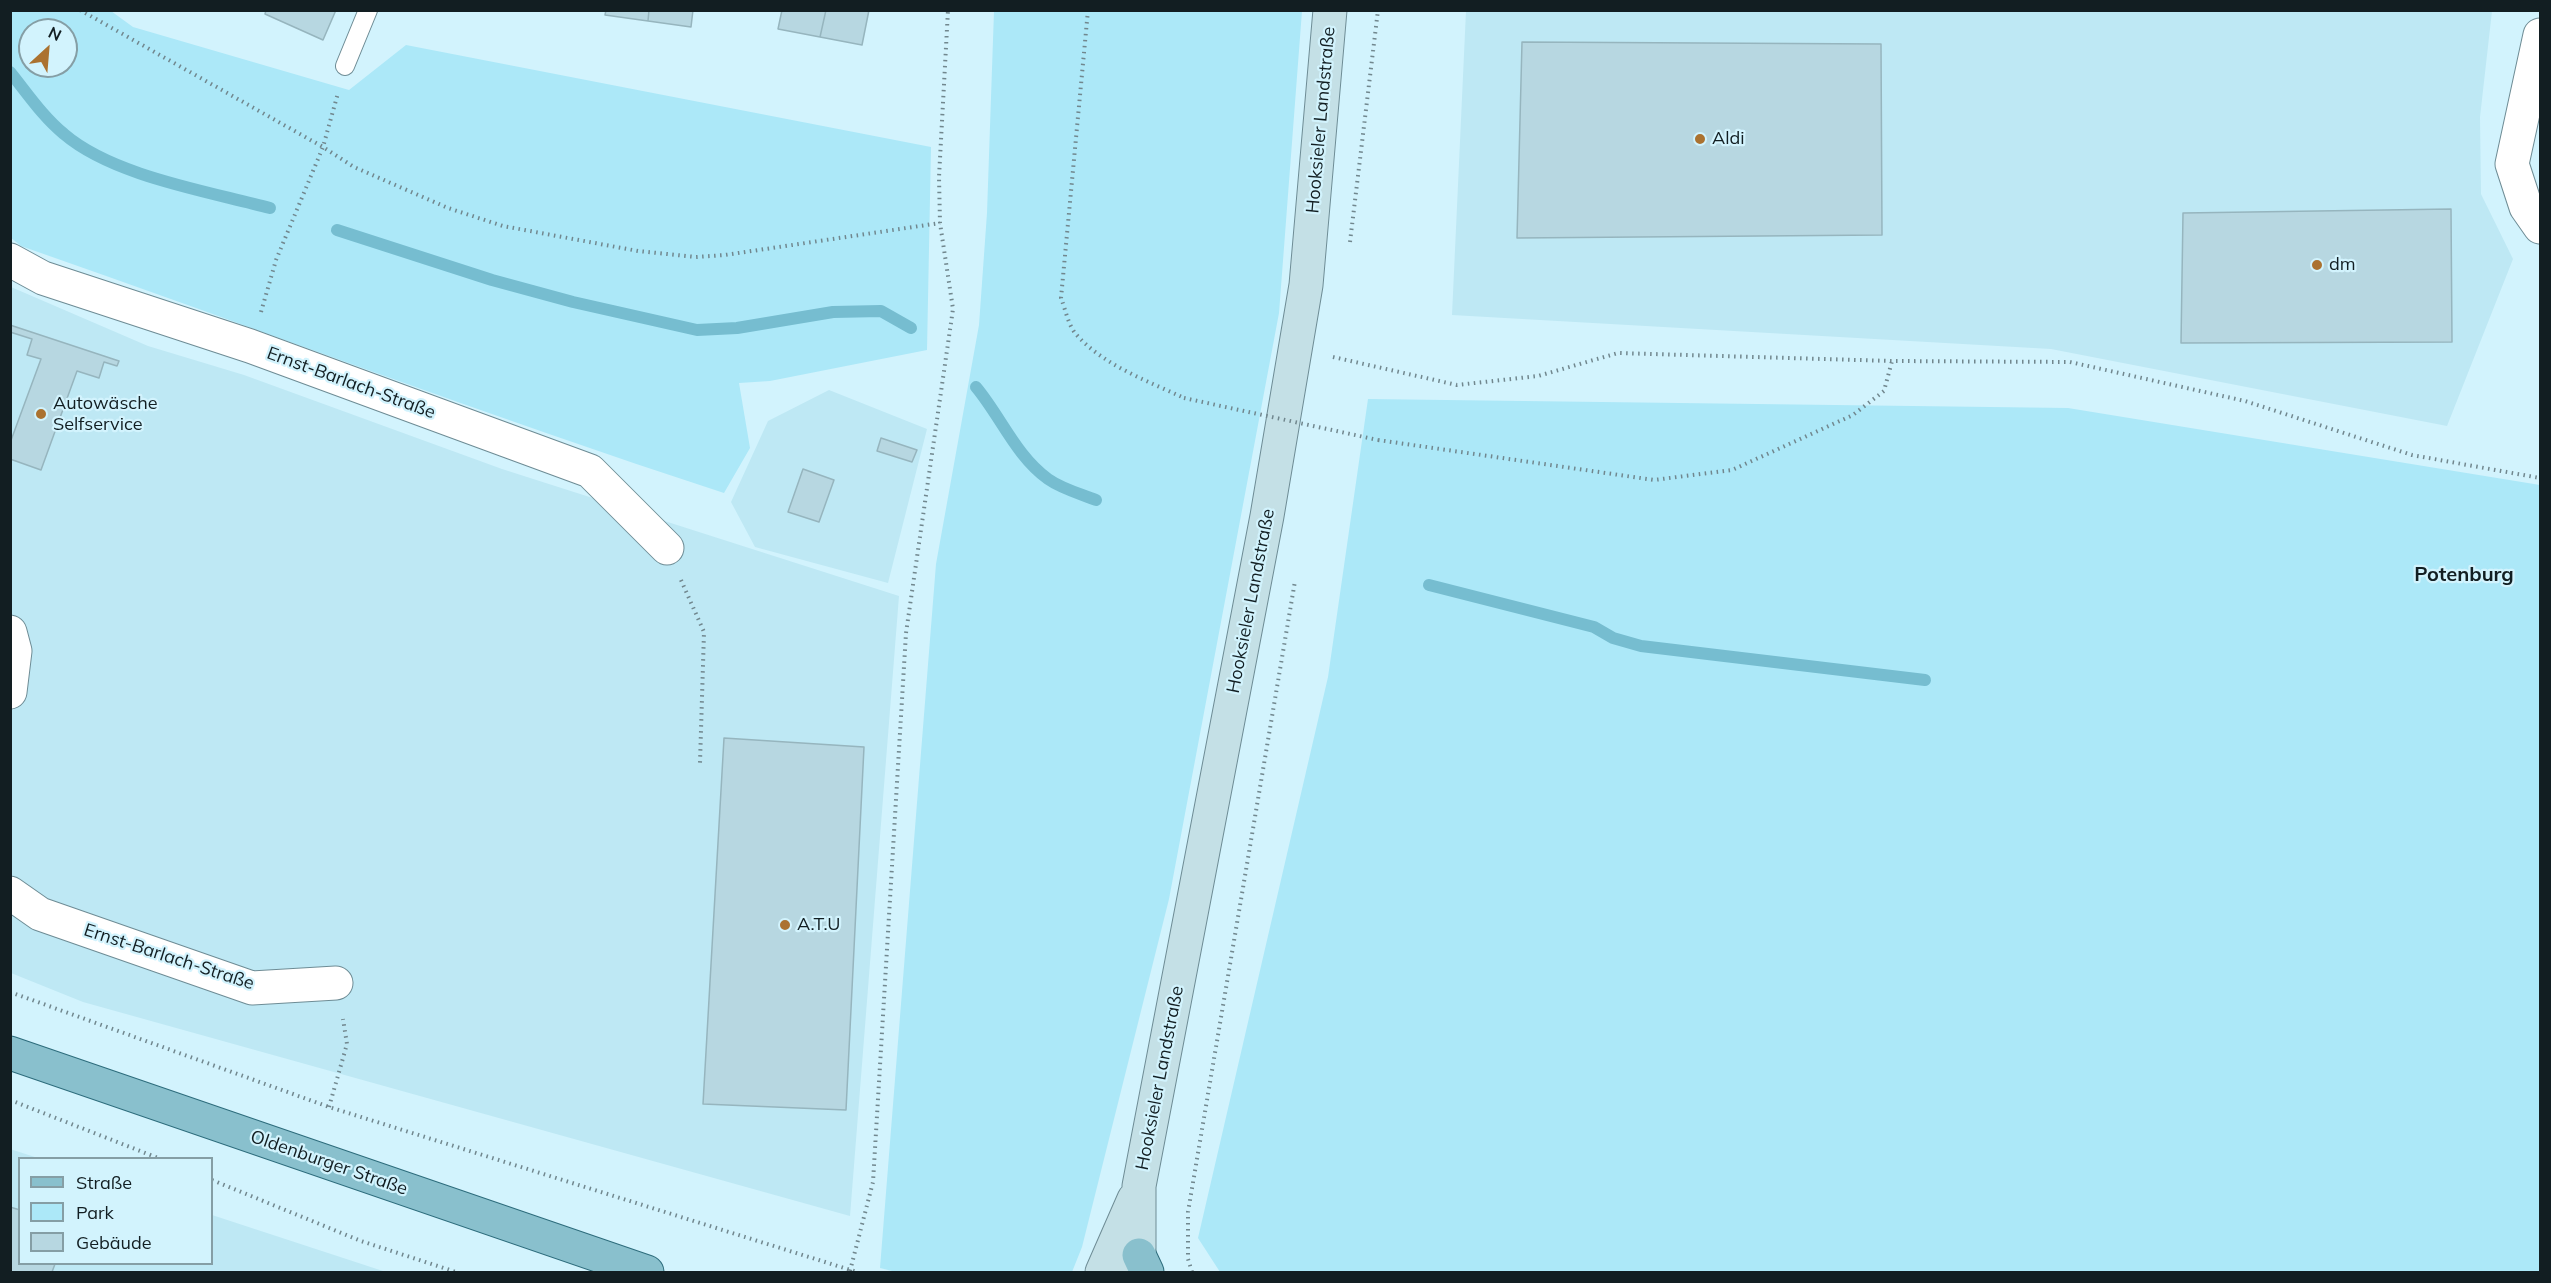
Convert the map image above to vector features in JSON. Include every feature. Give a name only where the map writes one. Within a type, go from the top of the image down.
[{"type":"main road","name":"Hooksieler Landstraße","points":[[1140,1267],[1139,1186],[1267,516],[1306,285],[1330,10]]},
{"type":"main road","name":"Oldenburger Straße","points":[[10,1053],[647,1272]]},
{"type":"main road","name":"Hooksieler Landstraße","points":[[1102,1272],[1139,1186]]},
{"type":"street","points":[[2541,35],[2512,164],[2526,207],[2541,226]]},
{"type":"street","name":"Ernst-Barlach-Straße","points":[[10,260],[43,278],[250,346],[590,471],[667,548]]},
{"type":"street","points":[[10,633],[15,651],[10,692]]},
{"type":"street","name":"Ernst-Barlach-Straße","points":[[10,893],[40,914],[252,988],[336,983]]},
{"type":"lane","points":[[345,66],[368,10]]},
{"type":"path","points":[[80,10],[323,147],[354,167],[448,208],[503,226],[638,251],[696,257],[725,255],[940,223]]},
{"type":"path","points":[[850,1271],[873,1182],[906,633],[953,309],[940,223],[939,177],[948,10]]},
{"type":"path","points":[[1088,10],[1061,298],[1073,331],[1093,351],[1184,398],[1378,440],[1654,480],[1732,470],[1853,415],[1884,390],[1892,361]]},
{"type":"path","points":[[250,346],[276,260],[323,147],[345,66]]},
{"type":"path","points":[[1333,357],[1457,384],[1538,376],[1618,353],[1892,361],[2070,362],[2245,401],[2412,455],[2541,478]]},
{"type":"path","points":[[667,548],[704,632],[700,763]]},
{"type":"path","points":[[329,1107],[347,1044],[336,983]]},
{"type":"path","points":[[10,992],[329,1107],[856,1272]]},
{"type":"path","points":[[10,1100],[155,1157]]},
{"type":"path","points":[[213,1180],[362,1241],[456,1272]]},
{"type":"shaded area","points":[[1466,11],[2492,11],[2480,117],[2481,194],[2513,259],[2447,426],[2051,349],[1452,315]]},
{"type":"shaded area","points":[[11,287],[148,346],[244,375],[502,469],[899,596],[850,1216],[83,1002],[11,973]]},
{"type":"shaded area","points":[[829,390],[927,429],[888,583],[755,547],[731,502],[768,421]]},
{"type":"shaded area","points":[[10,1149],[35,1157],[18,1157],[18,1265],[213,1265],[213,1215],[386,1272],[11,1272]]},
{"type":"green space","points":[[11,10],[111,11],[133,27],[349,90],[406,45],[931,147],[927,350],[770,381],[739,383],[750,448],[724,493],[460,403],[21,246],[10,237]]},
{"type":"green space","points":[[994,11],[1302,11],[1279,313],[1169,899],[1082,1247],[1072,1272],[896,1272],[880,1268],[936,564],[979,325],[987,213]]},
{"type":"green space","points":[[1368,399],[2068,408],[2540,485],[2540,1272],[1220,1272],[1198,1238],[1328,677]]},
{"type":"building","points":[[266,10],[336,10],[323,40],[265,14]]},
{"type":"building","points":[[606,10],[649,10],[648,21],[605,15]]},
{"type":"building","points":[[649,10],[693,10],[691,27],[648,21]]},
{"type":"building","points":[[782,10],[826,10],[820,37],[778,29]]},
{"type":"building","points":[[826,10],[869,10],[862,45],[820,37]]},
{"type":"building","name":"Aldi","points":[[1522,42],[1881,44],[1882,235],[1517,238]]},
{"type":"building","name":"dm","points":[[2451,209],[2452,342],[2181,343],[2183,213]]},
{"type":"building","name":"Autowäsche Selfservice","points":[[10,325],[119,361],[117,366],[104,362],[99,378],[77,371],[41,470],[10,459],[10,443],[41,359],[27,355],[32,339],[10,332]]},
{"type":"building","points":[[881,438],[917,450],[912,462],[877,451]]},
{"type":"building","points":[[803,469],[834,480],[819,522],[788,512]]},
{"type":"building","name":"A.T.U","points":[[724,738],[864,747],[846,1110],[703,1104]]},
{"type":"building","points":[[10,1207],[18,1209],[18,1265],[55,1265],[52,1272],[10,1272]]},
{"type":"waterway","points":[[10,72],[49,120],[84,149],[108,161],[162,180],[270,208]]},
{"type":"waterway","points":[[337,230],[492,280],[573,302],[697,330],[737,328],[833,312],[881,311],[911,328]]},
{"type":"waterway","points":[[976,387],[1018,448],[1037,470],[1059,486],[1096,500]]},
{"type":"waterway","points":[[1429,585],[1594,627],[1613,638],[1641,646],[1925,680]]},
{"type":"place","name":"Aldi","points":[[1700,139]]},
{"type":"place","name":"dm","points":[[2317,265]]},
{"type":"place","name":"Autowäsche Selfservice","points":[[41,414]]},
{"type":"place","name":"A.T.U","points":[[785,925]]},
{"type":"district","name":"Potenburg","points":[[2464,575]]}]
